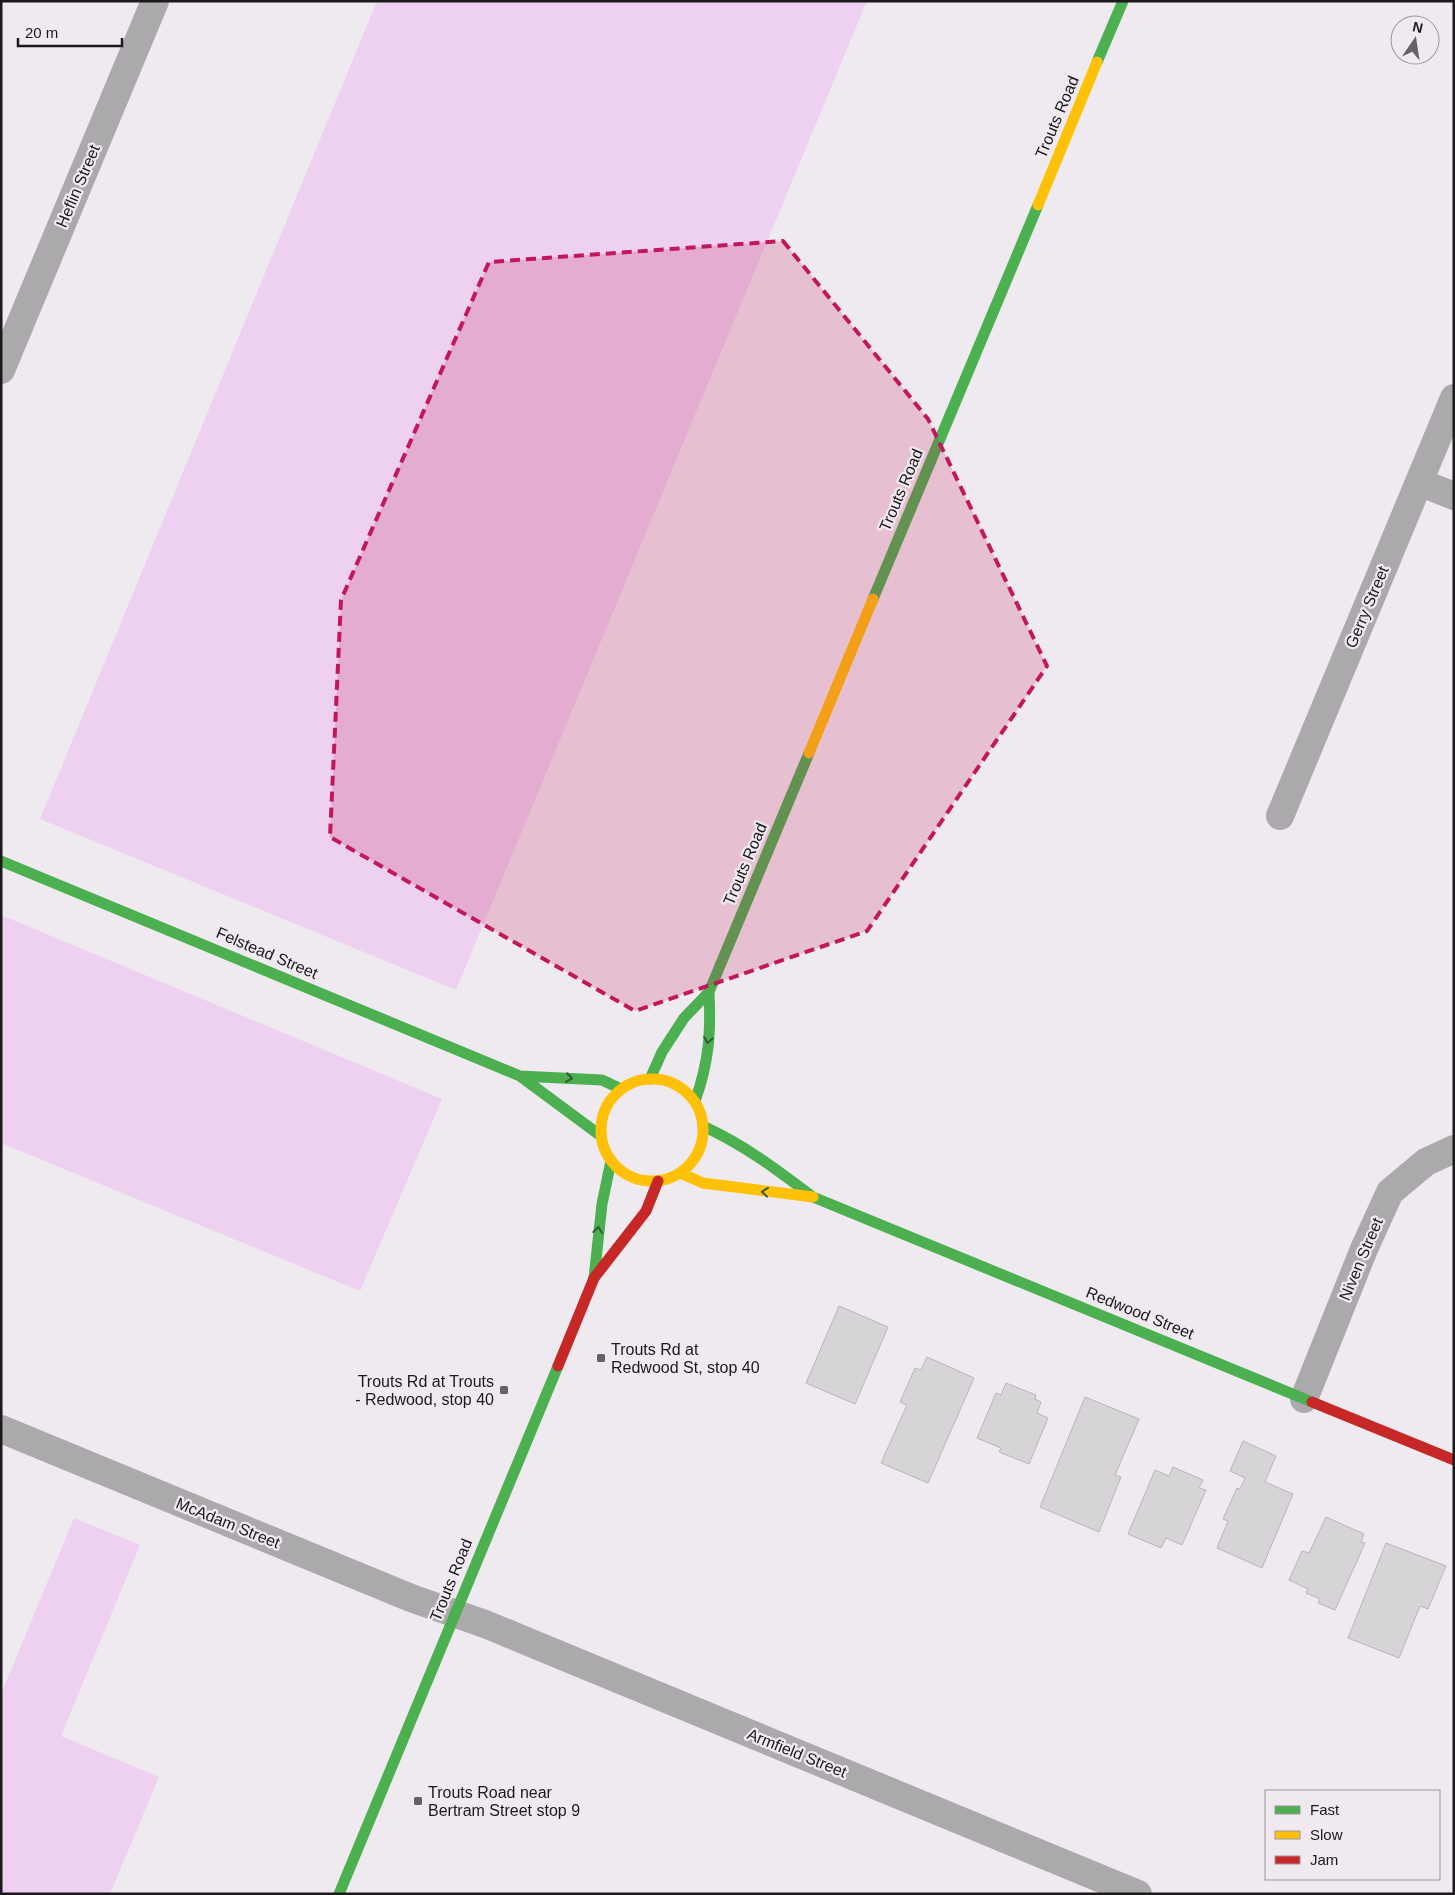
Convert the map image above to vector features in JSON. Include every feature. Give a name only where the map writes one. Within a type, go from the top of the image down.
[{"type":"street","name":"Heflin Street","points":[[1,370],[155,1]]},
{"type":"street","name":"Trouts Road","points":[[650,1079],[662,1052],[684,1018],[709,992],[1123,1]]},
{"type":"street","name":"Gerry Street","points":[[1280,816],[1454,398]]},
{"type":"street","points":[[1419,482],[1454,496]]},
{"type":"street","name":"Felstead Street","points":[[1,861],[520,1076],[601,1136]]},
{"type":"street","name":"Trouts Road","points":[[695,1101],[704,1077],[711,1028],[709,992]]},
{"type":"street","name":"Felstead Street","points":[[520,1076],[602,1080],[621,1089]]},
{"type":"street","points":[[650,1079],[667,1081],[683,1089],[695,1101],[703,1126],[703,1140],[691,1164],[680,1173],[658,1181],[641,1180],[624,1173],[611,1161],[604,1149],[601,1136],[602,1118],[609,1102],[621,1089],[635,1082],[650,1079]]},
{"type":"street","name":"Redwood Street","points":[[703,1126],[733,1140],[764,1160],[813,1197],[1454,1460]]},
{"type":"street","name":"Niven Street","points":[[1304,1399],[1364,1249],[1390,1192],[1426,1162],[1454,1149]]},
{"type":"street","name":"Trouts Road","points":[[594,1278],[597,1231],[604,1183],[611,1161]]},
{"type":"street","name":"Redwood Street","points":[[680,1173],[703,1183],[813,1197]]},
{"type":"street","name":"Trouts Road","points":[[339,1894],[594,1278],[646,1211],[658,1181]]},
{"type":"street","name":"McAdam Street","points":[[1,1429],[411,1598],[455,1614]]},
{"type":"street","name":"Armfield Street","points":[[455,1614],[484,1624],[1138,1894]]},
{"type":"highlighted area","points":[[783,241],[928,419],[1047,666],[867,931],[635,1011],[330,837],[341,600],[489,262]]},
{"type":"shaded area","points":[[377,1],[867,1],[456,990],[40,819]]},
{"type":"shaded area","points":[[1,915],[442,1099],[360,1291],[1,1143]]},
{"type":"shaded area","points":[[74,1518],[140,1545],[61,1736],[159,1777],[110,1894],[1,1894],[1,1694]]},
{"type":"building","points":[[839,1306],[888,1327],[855,1404],[806,1383]]},
{"type":"building","points":[[927,1357],[974,1378],[928,1483],[881,1463],[907,1405],[900,1402],[915,1368],[921,1370]]},
{"type":"building","points":[[1006,1383],[1036,1395],[1035,1399],[1041,1402],[1037,1413],[1048,1418],[1029,1464],[999,1452],[1001,1448],[977,1438],[996,1393],[1001,1395]]},
{"type":"building","points":[[1085,1397],[1139,1419],[1115,1475],[1121,1477],[1099,1532],[1040,1507]]},
{"type":"building","points":[[1243,1441],[1276,1456],[1265,1482],[1293,1494],[1262,1568],[1217,1548],[1228,1521],[1223,1519],[1237,1488],[1240,1489],[1245,1478],[1230,1471]]},
{"type":"building","points":[[1173,1467],[1203,1480],[1199,1488],[1206,1490],[1182,1545],[1166,1538],[1161,1548],[1128,1534],[1155,1470],[1169,1476]]},
{"type":"building","points":[[1326,1517],[1364,1534],[1361,1542],[1365,1543],[1335,1610],[1318,1603],[1320,1599],[1306,1593],[1308,1589],[1289,1580],[1302,1551],[1309,1553]]},
{"type":"building","points":[[1386,1543],[1446,1566],[1428,1609],[1420,1606],[1399,1658],[1348,1638]]},
{"type":"traffic: fast","points":[[1097,62],[1123,1]]},
{"type":"traffic: fast","points":[[873,599],[1038,205]]},
{"type":"traffic: fast","points":[[650,1079],[662,1052],[684,1018],[709,992],[809,753]]},
{"type":"traffic: fast","points":[[1,861],[520,1076],[601,1136]]},
{"type":"traffic: fast","points":[[695,1101],[700,1087],[708,1047],[710,1021],[709,992]]},
{"type":"traffic: fast","points":[[520,1076],[602,1080],[621,1089]]},
{"type":"traffic: fast","points":[[703,1126],[747,1150],[813,1197],[1312,1402]]},
{"type":"traffic: fast","points":[[594,1278],[602,1204],[611,1161]]},
{"type":"traffic: fast","points":[[339,1894],[558,1366]]},
{"type":"traffic: slow","points":[[1038,205],[1097,62]]},
{"type":"traffic: slow","points":[[809,753],[873,599]]},
{"type":"traffic: slow","points":[[652,1079],[672,1083],[688,1094],[699,1110],[703,1130],[699,1150],[688,1166],[672,1177],[652,1181],[632,1177],[616,1166],[605,1150],[601,1130],[605,1110],[616,1094],[632,1083],[652,1079]]},
{"type":"traffic: slow","points":[[680,1173],[703,1183],[813,1197]]},
{"type":"traffic: jam","points":[[558,1366],[594,1278],[646,1211],[658,1181]]},
{"type":"traffic: jam","points":[[1312,1402],[1454,1460]]},
{"type":"place","name":"Trouts Rd at Redwood St, stop 40","points":[[601,1358]]},
{"type":"place","name":"Trouts Rd at Trouts - Redwood, stop 40","points":[[504,1390]]},
{"type":"place","name":"Trouts Road near Bertram Street stop 9","points":[[418,1801]]}]
